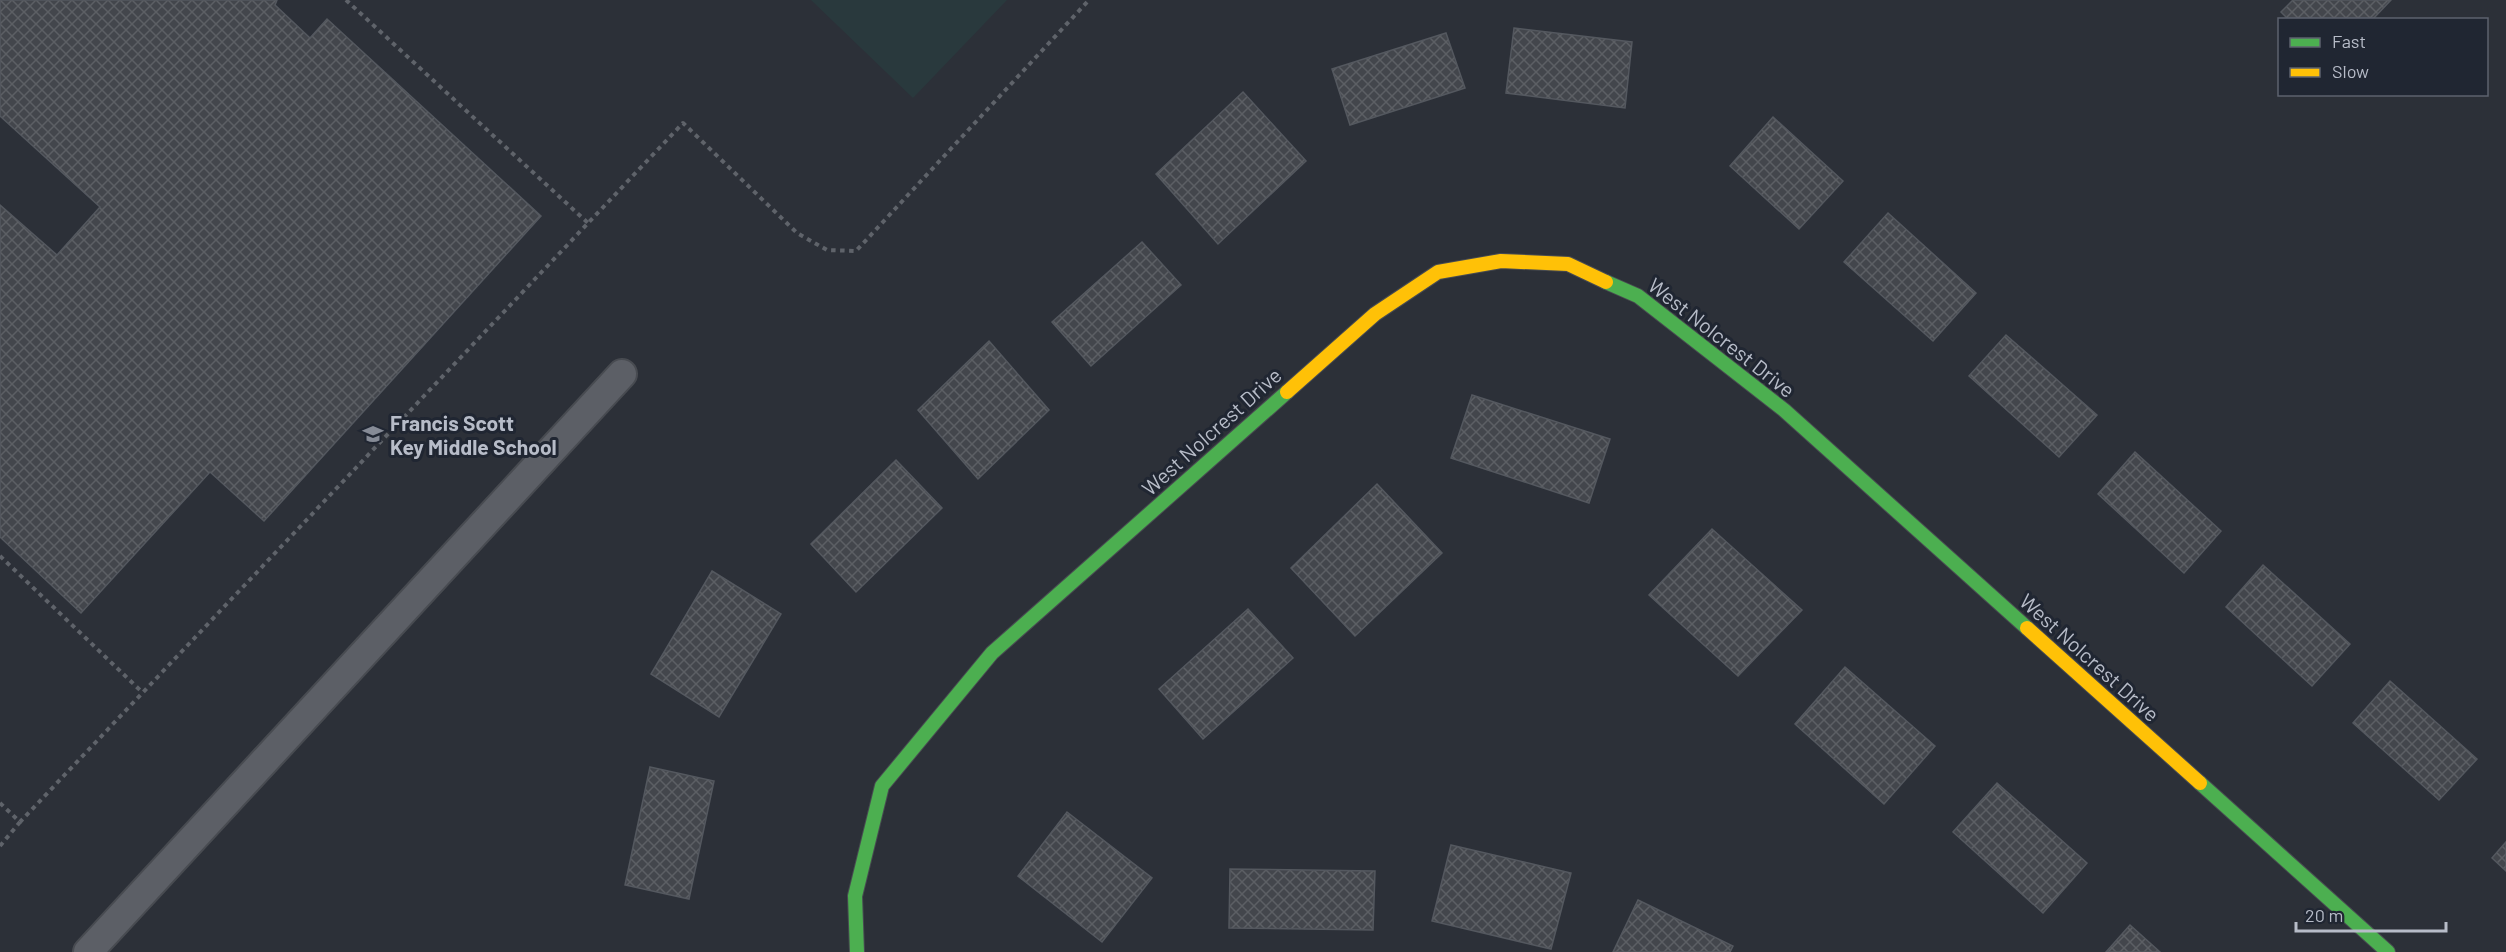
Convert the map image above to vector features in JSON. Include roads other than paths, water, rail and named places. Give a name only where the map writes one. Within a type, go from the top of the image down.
[{"type":"street","name":"West Nolcrest Drive","points":[[857,952],[855,896],[882,786],[993,653],[1375,314],[1438,272],[1501,261],[1568,264],[1638,296],[1656,310],[1784,410],[2388,952]]},
{"type":"lane","points":[[88,952],[622,374]]},
{"type":"place","name":"Francis Scott Key Middle School","points":[[373,434]]}]
